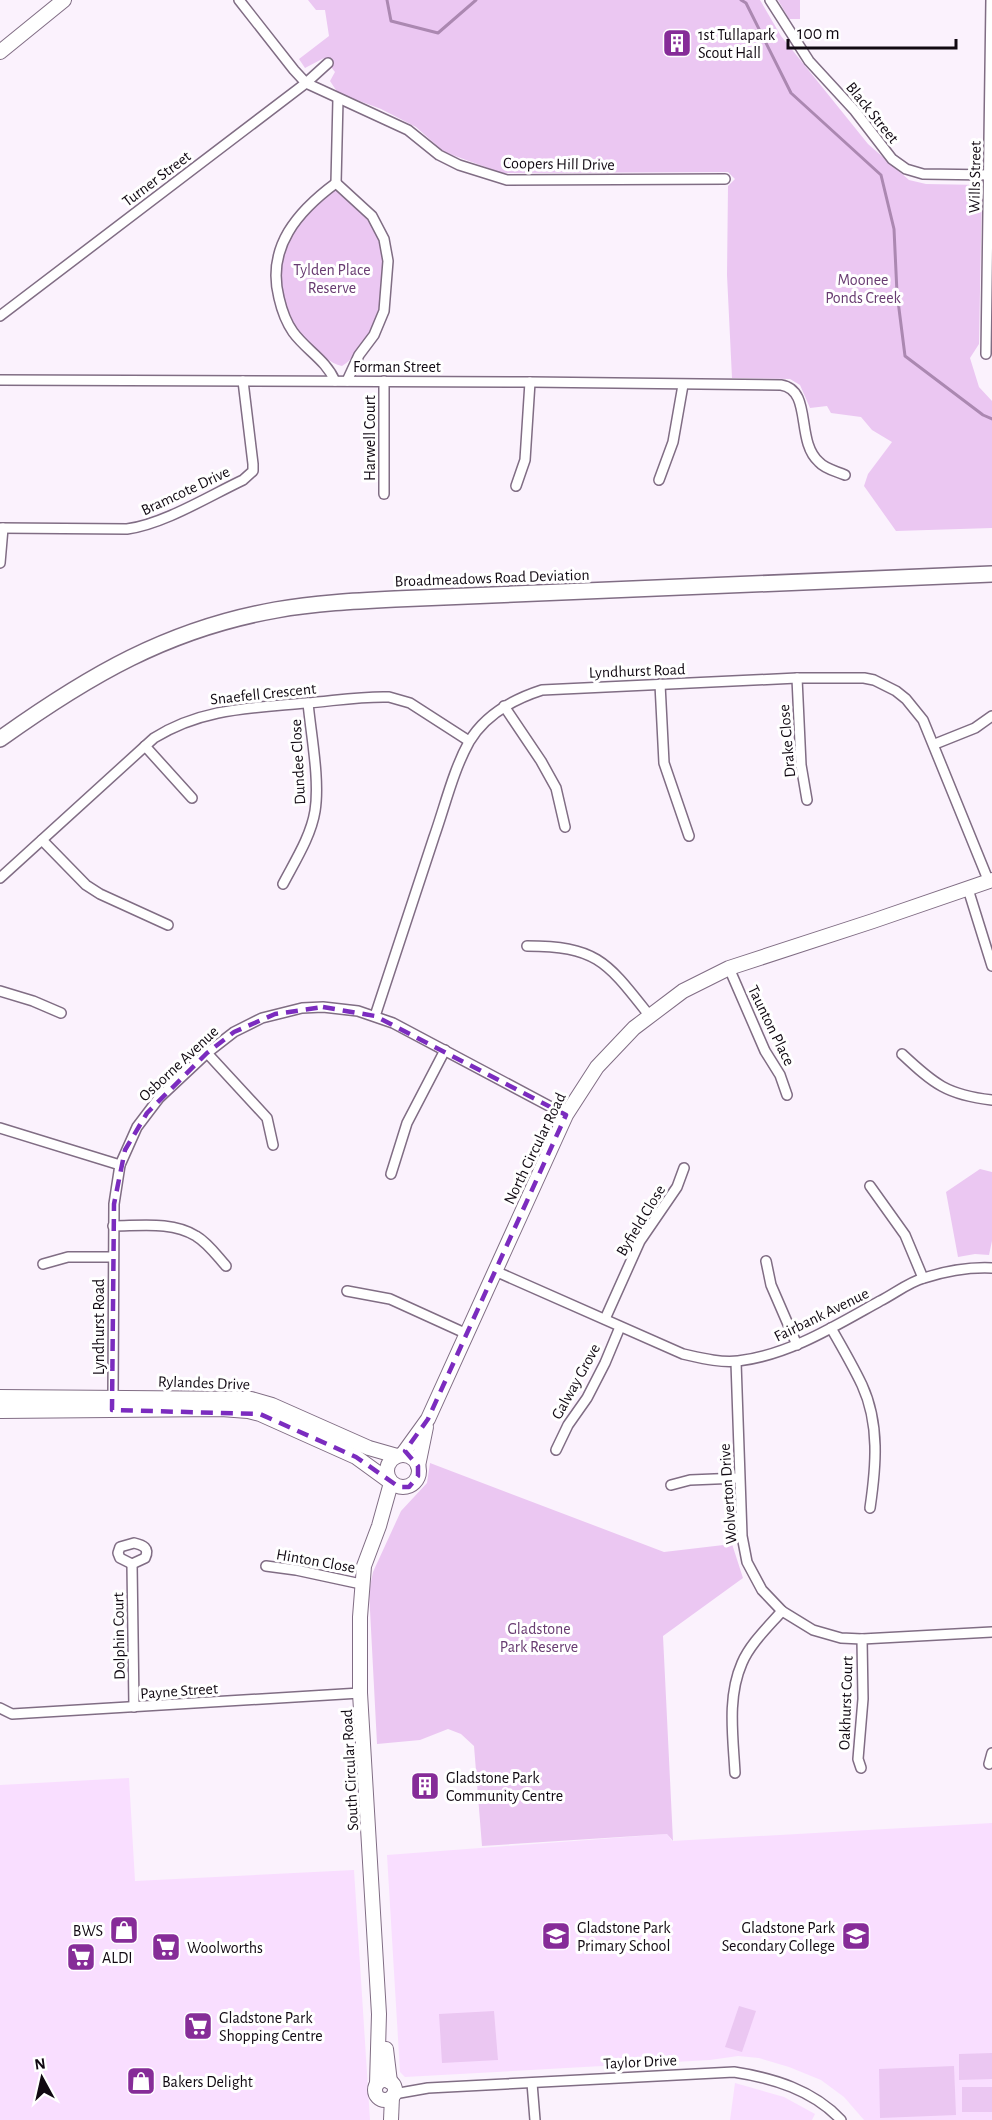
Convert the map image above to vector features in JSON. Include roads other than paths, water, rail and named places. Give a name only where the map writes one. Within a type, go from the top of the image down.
[{"type":"main road","name":"Broadmeadows Road Deviation","points":[[0,739],[92,677],[146,650],[207,626],[276,610],[395,599],[992,574]]},
{"type":"main road","name":"Broadmeadows Road Deviation","points":[[0,734],[21,724]]},
{"type":"street","points":[[0,52],[64,0]]},
{"type":"street","name":"Coopers Hill Drive","points":[[239,0],[306,83],[408,130],[440,155],[459,165],[507,180],[725,179]]},
{"type":"street","name":"Black Street","points":[[770,0],[809,61],[855,111],[892,159],[906,169],[923,174],[990,175]]},
{"type":"street","name":"Wills Street","points":[[986,354],[991,0]]},
{"type":"street","name":"Turner Street","points":[[0,316],[306,83],[328,63]]},
{"type":"street","points":[[338,99],[336,183],[372,216],[384,239],[388,261],[384,311],[374,334],[359,356],[347,381]]},
{"type":"street","points":[[335,381],[326,364],[297,337],[283,314],[277,289],[276,272],[283,240],[293,222],[313,200],[336,183]]},
{"type":"street","name":"Forman Street","points":[[0,380],[530,382],[781,386],[792,389],[800,401],[808,447],[813,456],[820,464],[845,475]]},
{"type":"street","name":"Bramcote Drive","points":[[2,528],[127,529],[140,527],[243,480],[250,475],[253,464],[243,381]]},
{"type":"street","name":"Harwell Court","points":[[384,381],[384,495]]},
{"type":"street","points":[[516,486],[525,460],[530,382]]},
{"type":"street","points":[[659,480],[673,442],[683,385]]},
{"type":"street","points":[[0,563],[2,528]]},
{"type":"street","name":"Lyndhurst Road","points":[[375,1016],[452,783],[470,741],[504,706],[542,690],[797,678],[850,677],[881,683],[896,691],[923,720],[991,881]]},
{"type":"street","name":"Drake Close","points":[[797,678],[801,765],[807,800]]},
{"type":"street","points":[[660,684],[664,763],[689,836]]},
{"type":"street","name":"Snaefell Crescent","points":[[0,878],[145,746],[164,732],[208,714],[376,697],[400,699],[470,741]]},
{"type":"street","name":"Dundee Close","points":[[283,884],[305,840],[315,811],[316,787],[308,703]]},
{"type":"street","points":[[504,706],[541,760],[555,788],[565,827]]},
{"type":"street","points":[[934,744],[975,728],[992,716]]},
{"type":"street","points":[[145,746],[192,798]]},
{"type":"street","points":[[42,840],[86,885],[100,894],[168,925]]},
{"type":"street","name":"North Circular Road","points":[[418,1466],[428,1419],[566,1115],[597,1067],[618,1044],[649,1015],[683,991],[729,968],[991,881]]},
{"type":"street","points":[[968,889],[992,966]]},
{"type":"street","points":[[527,946],[566,948],[596,958],[615,974],[649,1015]]},
{"type":"street","name":"Taunton Place","points":[[729,968],[787,1095]]},
{"type":"street","points":[[0,991],[61,1013]]},
{"type":"street","name":"Osborne Avenue","points":[[113,1257],[115,1188],[120,1166],[137,1126],[159,1098],[207,1053],[234,1032],[275,1014],[302,1008],[323,1007],[358,1011],[375,1016],[445,1050],[566,1115]]},
{"type":"street","points":[[391,1174],[407,1123],[445,1050]]},
{"type":"street","points":[[207,1053],[267,1119],[273,1145]]},
{"type":"street","points":[[902,1054],[942,1088],[973,1098],[992,1101]]},
{"type":"street","points":[[0,1128],[120,1166]]},
{"type":"street","name":"Byfield Close","points":[[605,1319],[640,1241],[676,1187],[684,1168]]},
{"type":"street","points":[[870,1186],[905,1234],[922,1278]]},
{"type":"street","points":[[113,1226],[164,1226],[187,1231],[198,1237],[226,1266]]},
{"type":"street","points":[[43,1264],[68,1257],[113,1257]]},
{"type":"street","name":"Lyndhurst Road","points":[[113,1257],[113,1403]]},
{"type":"street","points":[[766,1261],[771,1285],[797,1345]]},
{"type":"street","name":"Fairbank Avenue","points":[[495,1271],[683,1354],[736,1362],[772,1354],[797,1345],[922,1278],[959,1270],[992,1268]]},
{"type":"street","points":[[347,1291],[390,1299],[466,1334]]},
{"type":"street","name":"Galway Grove","points":[[556,1450],[568,1425],[587,1398],[620,1327]]},
{"type":"street","points":[[831,1328],[863,1386],[871,1409],[876,1442],[875,1473],[870,1508]]},
{"type":"street","name":"Wolverton Drive","points":[[736,1362],[742,1536],[747,1562],[762,1590],[782,1611],[813,1630],[841,1638],[862,1639],[992,1632]]},
{"type":"street","name":"Rylandes Drive","points":[[0,1397],[239,1410],[288,1419],[369,1448],[399,1456]]},
{"type":"street","name":"Rylandes Drive","points":[[0,1411],[113,1403]]},
{"type":"street","name":"Rylandes Drive","points":[[288,1419],[356,1457],[394,1484]]},
{"type":"street","name":"North Circular Road","points":[[399,1456],[428,1419]]},
{"type":"street","points":[[399,1456],[412,1458],[418,1466],[416,1480],[409,1487],[394,1484],[387,1467],[392,1458],[399,1456]]},
{"type":"street","points":[[671,1485],[690,1480],[739,1478]]},
{"type":"street","name":"South Circular Road","points":[[391,2120],[384,2036],[379,2014],[360,1693],[361,1584],[364,1566],[394,1484]]},
{"type":"street","name":"Dolphin Court","points":[[132,1564],[134,1707]]},
{"type":"street","name":"Hinton Close","points":[[266,1566],[361,1584]]},
{"type":"street","points":[[735,1773],[732,1710],[736,1682],[743,1661],[782,1611]]},
{"type":"street","name":"Oakhurst Court","points":[[861,1768],[858,1759],[864,1700],[862,1639]]},
{"type":"street","name":"Payne Street","points":[[0,1708],[12,1714],[360,1693]]},
{"type":"street","points":[[989,1764],[992,1753]]},
{"type":"street","name":"Taylor Drive","points":[[388,2090],[695,2073],[743,2074],[760,2076],[790,2085],[817,2100],[841,2120]]},
{"type":"street","points":[[532,2082],[535,2120]]},
{"type":"street","name":"South Circular Road","points":[[382,2120],[382,2107],[388,2090]]},
{"type":"waterway","name":"Moonee Ponds Creek","points":[[387,0],[391,21],[438,33],[476,0]]},
{"type":"waterway","name":"Moonee Ponds Creek","points":[[741,0],[746,3],[791,93],[881,175],[894,229],[897,293],[905,356],[983,415],[992,419]]},
{"type":"place","name":"1st Tullapark Scout Hall","points":[[677,43]]},
{"type":"place","name":"Gladstone Park Community Centre","points":[[425,1786]]},
{"type":"place","name":"BWS","points":[[124,1930]]},
{"type":"place","name":"Gladstone Park Primary School","points":[[556,1936]]},
{"type":"place","name":"Gladstone Park Secondary College","points":[[856,1936]]},
{"type":"place","name":"Woolworths","points":[[166,1947]]},
{"type":"place","name":"ALDI","points":[[81,1957]]},
{"type":"place","name":"Gladstone Park Shopping Centre","points":[[198,2026]]},
{"type":"place","name":"Bakers Delight","points":[[141,2081]]},
{"type":"park label","name":"Tylden Place Reserve","points":[[332,278]]},
{"type":"park label","name":"Gladstone Park Reserve","points":[[539,1637]]}]
